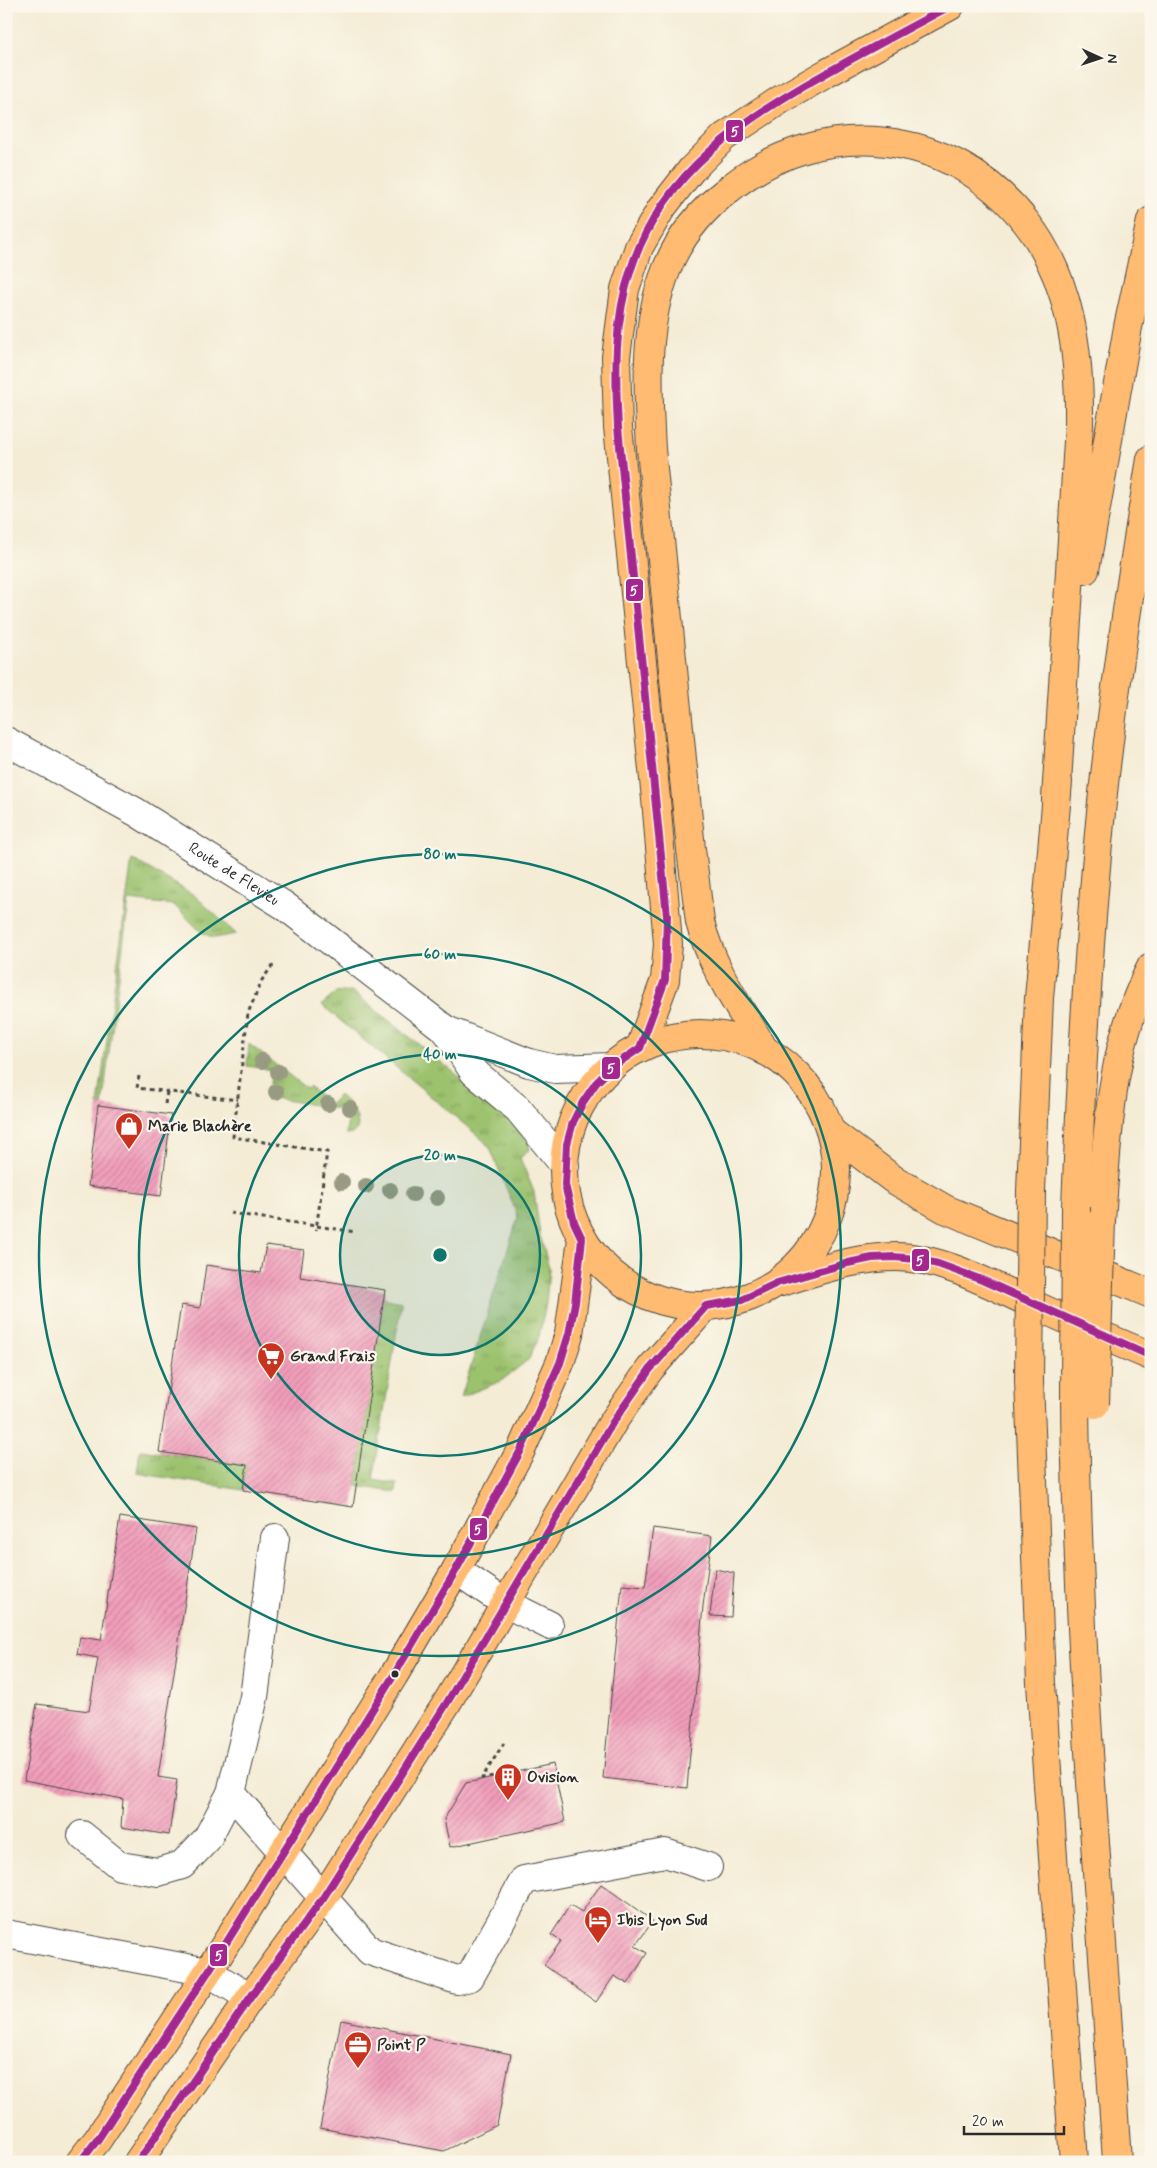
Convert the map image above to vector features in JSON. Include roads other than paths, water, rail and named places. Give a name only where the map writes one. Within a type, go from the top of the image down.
[{"type":"main road","points":[[640,1048],[665,980],[668,944],[657,808],[618,427],[616,357],[625,289],[640,248],[661,209],[692,169],[724,137],[819,78],[950,6]]},
{"type":"main road","points":[[765,1051],[715,964],[706,946],[700,922],[690,849],[651,449],[648,393],[651,333],[656,299],[676,251],[700,215],[718,197],[740,180],[780,157],[816,145],[858,140],[893,142],[919,148],[958,165],[1000,194],[1027,224],[1049,259],[1068,313],[1074,340],[1079,382],[1078,434],[1056,799],[1039,998],[1032,1191],[1029,1380],[1041,1682],[1074,2162]]},
{"type":"main road","points":[[1056,799],[1080,603],[1128,327],[1151,221]]},
{"type":"main road","points":[[1085,1400],[1076,1207],[1083,1031],[1100,822],[1122,640],[1151,459]]},
{"type":"main road","points":[[1117,2162],[1084,1661],[1076,1471],[1085,1400],[1108,1117],[1120,1047],[1133,1009],[1151,967]]},
{"type":"main road","points":[[703,1034],[739,1040],[765,1051],[799,1077],[822,1112],[830,1131],[834,1152],[835,1174],[833,1196],[828,1217],[807,1255],[792,1271],[752,1296],[730,1303],[706,1306],[681,1305],[657,1300],[634,1290],[614,1276],[597,1259],[582,1239],[569,1204],[564,1166],[567,1144],[573,1122],[583,1102],[596,1084],[612,1068],[640,1048],[674,1037],[703,1034]]},
{"type":"main road","points":[[830,1131],[893,1179],[945,1209],[1151,1294]]},
{"type":"main road","points":[[80,2162],[98,2139],[208,1972],[394,1675],[456,1570],[521,1450],[560,1363],[569,1334],[582,1239]]},
{"type":"main road","points":[[774,1284],[874,1258],[898,1257],[916,1259],[973,1277],[1151,1356]]},
{"type":"main road","points":[[138,2162],[250,1998],[323,1898],[445,1706],[613,1422],[650,1368],[706,1306]]},
{"type":"street","name":"Route de Flevieu","points":[[6,741],[136,812],[285,906],[446,1030],[529,1063],[554,1069],[612,1068]]},
{"type":"street","name":"Route de Flevieu","points":[[446,1030],[474,1072],[518,1109],[564,1166]]},
{"type":"street","points":[[82,1835],[120,1866],[158,1872],[182,1865],[207,1839],[231,1792],[254,1697],[275,1538]]},
{"type":"street","points":[[456,1570],[505,1603],[549,1625]]},
{"type":"street","points":[[231,1792],[282,1853],[370,1951],[457,1980],[470,1978],[524,1880],[665,1853],[708,1866]]},
{"type":"street","points":[[6,1934],[208,1972],[250,1998]]},
{"type":"place","name":"Marie Blachère","points":[[129,1150]]},
{"type":"place","name":"Grand Frais","points":[[271,1380]]},
{"type":"place","name":"Ovision","points":[[508,1801]]},
{"type":"place","name":"Ibis Lyon Sud","points":[[598,1944]]},
{"type":"place","name":"Point P","points":[[358,2069]]}]
